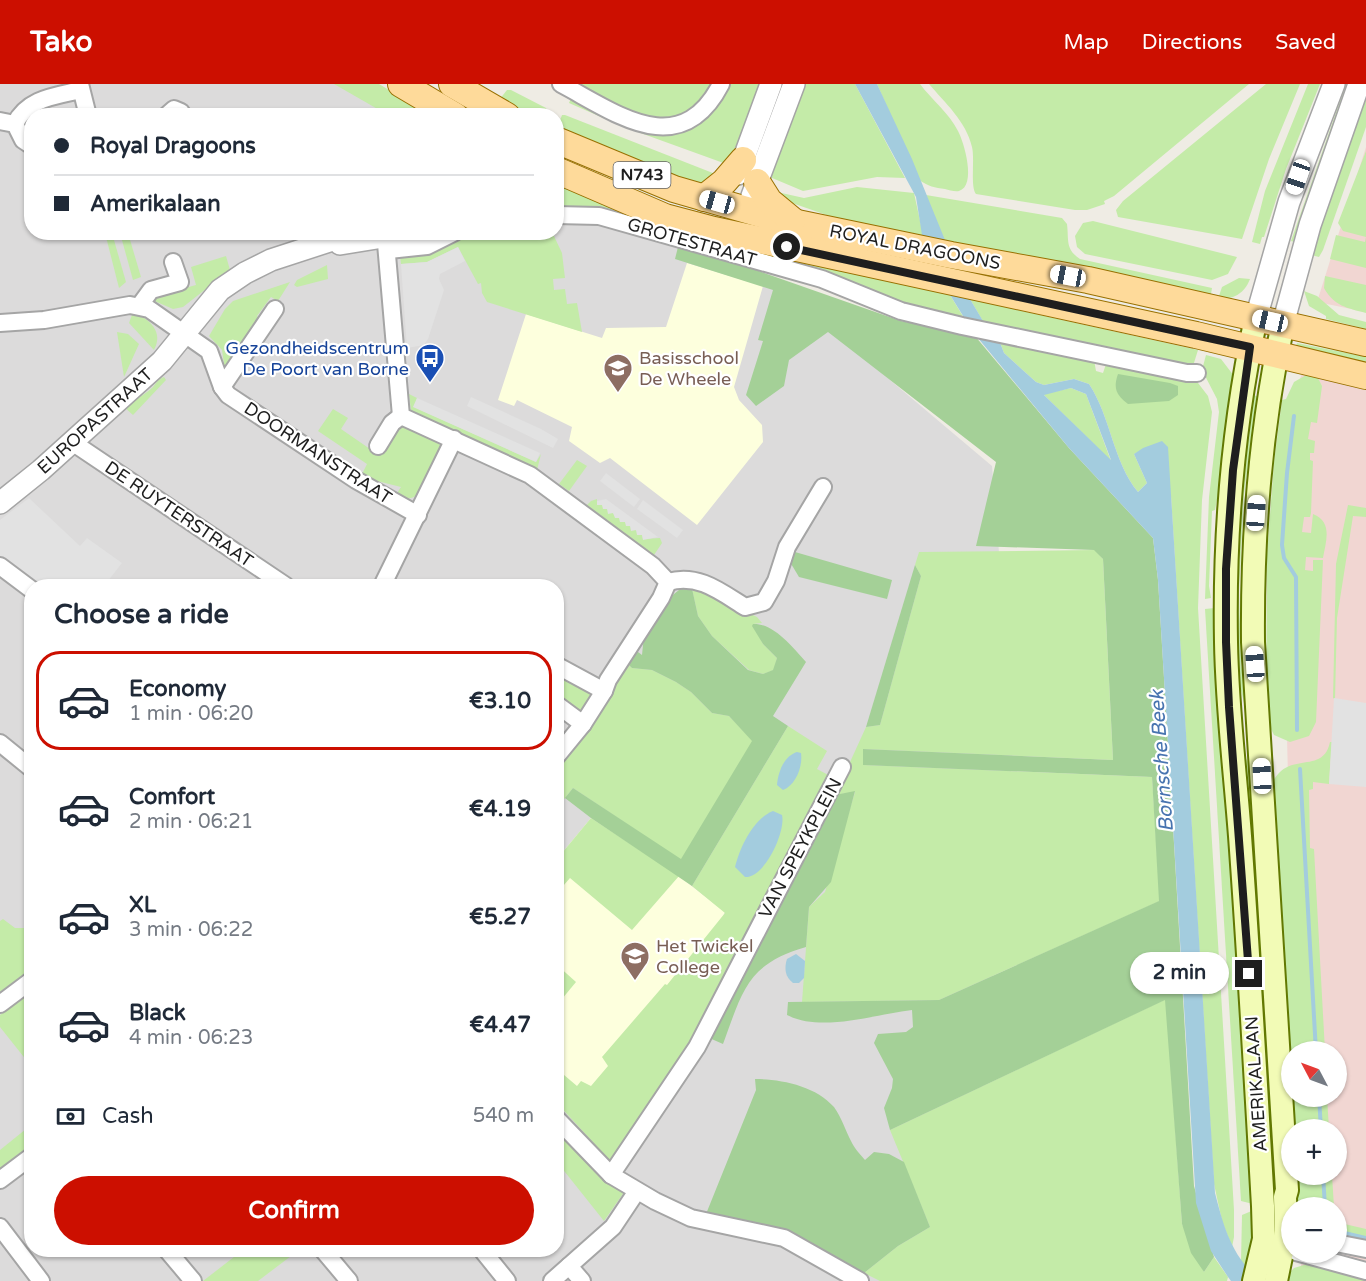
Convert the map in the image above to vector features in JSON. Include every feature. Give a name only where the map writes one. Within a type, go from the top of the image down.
[{"type":"main road","points":[[401,84],[442,108]]},
{"type":"main road","points":[[452,84],[493,108]]},
{"type":"main road","name":"ROYAL DRAGOONS","points":[[564,143],[674,189],[798,224],[1088,280],[1366,343]]},
{"type":"main road","points":[[704,198],[718,188],[743,160]]},
{"type":"main road","name":"ROYAL DRAGOONS","points":[[564,173],[665,217],[934,279],[1250,347],[1366,376]]},
{"type":"main road","points":[[757,182],[769,201],[798,224]]},
{"type":"main road","name":"AMERIKALAAN","points":[[1256,318],[1230,493],[1226,569],[1227,666],[1233,769],[1242,858],[1281,1199]]},
{"type":"main road","name":"AMERIKALAAN","points":[[1283,324],[1276,354],[1262,453],[1253,550],[1253,642],[1290,1197]]},
{"type":"main road","points":[[1227,666],[1237,704],[1239,736],[1247,748],[1261,756]]},
{"type":"main road","name":"AMERIKALAAN","points":[[1262,1277],[1281,1250]]},
{"type":"street","points":[[561,84],[641,125],[657,128],[692,119],[712,101],[721,84]]},
{"type":"street","points":[[729,233],[738,208],[743,160],[771,84]]},
{"type":"street","points":[[738,208],[757,182],[794,84]]},
{"type":"street","points":[[1256,318],[1289,202],[1334,84]]},
{"type":"street","points":[[1283,324],[1310,225],[1359,84]]},
{"type":"street","points":[[25,108],[35,102],[80,87],[86,108]]},
{"type":"street","points":[[24,109],[8,122],[24,141]]},
{"type":"street","name":"GROTESTRAAT","points":[[564,215],[598,216],[822,279],[901,311],[1187,374],[1197,373]]},
{"type":"street","points":[[185,334],[208,303],[234,280],[271,260],[334,240]]},
{"type":"street","points":[[310,248],[373,240]]},
{"type":"street","points":[[397,240],[397,377],[401,416]]},
{"type":"street","points":[[407,240],[427,246],[439,240]]},
{"type":"street","points":[[140,305],[151,290],[180,282],[173,262]]},
{"type":"street","points":[[0,323],[44,320],[140,305],[209,351],[222,387],[275,309]]},
{"type":"street","name":"EUROPASTRAAT","points":[[0,503],[162,361],[185,334]]},
{"type":"street","name":"DOORMANSTRAAT","points":[[222,387],[228,395],[356,480],[418,515]]},
{"type":"street","points":[[401,416],[537,479],[653,566],[668,582]]},
{"type":"street","points":[[378,446],[392,423],[401,416]]},
{"type":"street","points":[[386,579],[454,439]]},
{"type":"street","name":"DE RUYTERSTRAAT","points":[[72,442],[276,579]]},
{"type":"street","points":[[668,582],[675,580],[707,583],[745,607],[764,602],[776,581],[787,547],[823,487]]},
{"type":"street","points":[[0,566],[24,584]]},
{"type":"street","points":[[564,747],[583,724],[604,691],[608,680],[661,598],[668,582]]},
{"type":"street","points":[[564,669],[604,691]]},
{"type":"street","points":[[564,710],[583,724]]},
{"type":"street","points":[[0,743],[24,763]]},
{"type":"street","name":"VAN SPEYKPLEIN","points":[[610,1175],[697,1047],[842,767]]},
{"type":"street","points":[[0,1004],[24,986]]},
{"type":"street","points":[[564,1127],[610,1175],[637,1191],[691,1218],[784,1238],[860,1281]]},
{"type":"street","points":[[0,1180],[24,1162]]},
{"type":"street","points":[[552,1281],[613,1227],[637,1191]]},
{"type":"street","points":[[0,1227],[42,1281]]},
{"type":"street","points":[[1347,1245],[1366,1249]]},
{"type":"street","points":[[173,1257],[193,1281]]},
{"type":"street","points":[[329,1257],[349,1281]]},
{"type":"street","points":[[488,1257],[507,1281]]},
{"type":"street","points":[[1343,1263],[1366,1271]]},
{"type":"street","points":[[569,1266],[582,1281]]},
{"type":"shaded area","points":[[0,84],[372,84],[417,108],[24,108],[24,240],[564,240],[564,187],[787,287],[826,326],[992,466],[1014,738],[964,1281],[0,1281]]},
{"type":"shaded area","points":[[1366,147],[1366,312],[1317,302]]},
{"type":"shaded area","points":[[458,247],[465,261],[440,274],[439,279],[444,290],[428,339],[424,345],[407,348],[401,264],[427,262]]},
{"type":"shaded area","name":"Basisschool De Wheele","points":[[687,263],[763,286],[734,387],[739,400],[762,425],[763,442],[697,525],[610,458],[600,463],[569,441],[572,427],[517,400],[514,406],[498,400],[526,314],[602,338],[606,328],[666,327]]},
{"type":"shaded area","points":[[1303,372],[1366,389],[1366,1281],[1301,1272],[1301,1263],[1347,1263],[1347,1197],[1299,1197],[1298,1185],[1347,1185],[1347,1119],[1297,1119],[1296,1107],[1347,1107],[1347,1041],[1295,1041],[1279,424]]},
{"type":"shaded area","points":[[471,397],[558,439],[553,448],[467,406]]},
{"type":"shaded area","points":[[417,398],[540,453],[536,462],[413,407]]},
{"type":"shaded area","points":[[606,473],[640,499],[634,507],[600,481]]},
{"type":"shaded area","points":[[29,498],[80,546],[87,538],[122,563],[109,579],[31,579],[0,556],[0,520]]},
{"type":"shaded area","points":[[606,499],[658,537],[643,540],[642,535],[637,535],[636,530],[631,531],[630,526],[626,526],[625,522],[620,522],[613,513],[608,514],[607,509],[603,509],[602,505],[597,505],[597,501]]},
{"type":"shaded area","points":[[643,500],[683,530],[677,538],[637,509]]},
{"type":"shaded area","points":[[1334,698],[1366,703],[1366,787],[1329,784]]},
{"type":"shaded area","name":"Het Twickel College","points":[[591,818],[679,876],[725,912],[621,1140],[564,1091],[564,851]]},
{"type":"green space","points":[[334,84],[379,84],[419,108],[376,108]]},
{"type":"green space","points":[[579,84],[716,84],[708,98],[681,118],[645,119],[580,89],[582,86]]},
{"type":"green space","points":[[721,84],[764,84],[729,165],[624,127],[569,103],[572,96],[669,130]]},
{"type":"green space","points":[[797,84],[855,84],[905,178],[877,177],[803,191],[765,175]]},
{"type":"green space","points":[[877,84],[920,84],[945,112],[958,131],[966,154],[968,173],[964,187],[959,191],[954,191],[925,184],[919,180]]},
{"type":"green space","points":[[929,84],[1249,84],[1114,196],[1104,201],[1105,204],[1087,210],[1075,210],[976,194],[973,185],[973,152],[969,138],[954,113]]},
{"type":"green space","points":[[1266,84],[1300,84],[1269,159],[1242,239],[1118,217],[1116,210],[1123,201]]},
{"type":"green space","points":[[1308,84],[1320,84],[1286,169],[1264,237],[1260,244],[1252,242],[1265,191]]},
{"type":"green space","points":[[1346,84],[1353,84],[1297,243],[1291,241]]},
{"type":"green space","points":[[1366,84],[1366,127],[1323,250],[1319,257],[1311,255]]},
{"type":"green space","points":[[507,90],[511,90],[546,108],[517,108],[499,100]]},
{"type":"green space","points":[[564,115],[723,177],[706,185],[685,180],[564,131]]},
{"type":"green space","points":[[1366,151],[1366,237],[1343,231],[1338,223]]},
{"type":"green space","points":[[564,181],[635,213],[620,217],[564,212]]},
{"type":"green space","points":[[857,187],[914,193],[924,239],[861,227],[772,196],[768,190],[804,198]]},
{"type":"green space","points":[[926,195],[1062,218],[1067,224],[1070,248],[1080,259],[1212,288],[1210,300],[944,243]]},
{"type":"green space","points":[[1093,221],[1237,257],[1228,274],[1212,280],[1085,254],[1077,247],[1075,236],[1083,223]]},
{"type":"green space","points":[[1336,235],[1365,242],[1366,237],[1366,268],[1330,259]]},
{"type":"green space","points":[[107,240],[114,240],[126,282],[119,288]]},
{"type":"green space","points":[[122,240],[130,240],[141,277],[133,280]]},
{"type":"green space","points":[[451,240],[556,240],[562,253],[565,278],[553,279],[554,290],[565,289],[567,304],[577,303],[582,332],[487,302],[482,293],[481,283],[478,284],[458,247],[427,262],[401,264],[400,256]]},
{"type":"green space","points":[[679,243],[901,321],[975,336],[1069,448],[1153,538],[1158,580],[1194,1186],[1214,1257],[1204,1272],[1191,1253],[1182,1224],[1165,1000],[890,1130],[884,1108],[893,1079],[874,1043],[878,1034],[906,1032],[913,1027],[912,1010],[832,1022],[801,1020],[787,1015],[788,1002],[939,1000],[1159,901],[1152,777],[863,765],[863,749],[1113,760],[1103,559],[1094,550],[976,546],[996,462],[828,332],[789,360],[784,386],[756,406],[746,395],[763,341],[758,340],[773,290],[675,259]]},
{"type":"green space","points":[[745,251],[764,252],[947,290],[964,318],[899,304]]},
{"type":"green space","points":[[226,256],[230,270],[183,307],[173,309],[152,300],[152,297],[196,285],[191,267]]},
{"type":"green space","points":[[327,265],[328,279],[297,287],[294,285],[297,280]]},
{"type":"green space","points":[[1325,276],[1366,285],[1366,313],[1347,308],[1332,299],[1324,288]]},
{"type":"green space","points":[[1239,278],[1250,279],[1241,292],[1234,297],[1218,299],[1222,287]]},
{"type":"green space","points":[[290,282],[278,301],[271,297],[257,316],[260,319],[225,371],[222,350],[209,336],[225,309],[233,301]]},
{"type":"green space","points":[[1304,291],[1317,296],[1339,315],[1366,322],[1366,329],[1326,319],[1326,316],[1309,306]]},
{"type":"green space","points":[[967,294],[1022,311],[1198,350],[1193,366],[984,323]]},
{"type":"green space","points":[[133,312],[149,322],[156,331],[157,343],[154,350],[129,323]]},
{"type":"green space","points":[[117,332],[128,334],[139,344],[124,377]]},
{"type":"green space","points":[[999,340],[1094,360],[1096,371],[1103,373],[1106,364],[1195,379],[1208,396],[1212,412],[1202,500],[1198,608],[1234,1210],[1232,1247],[1222,1221],[1214,1184],[1171,496],[1156,444],[1134,454],[1147,483],[1138,492],[1123,467],[1089,384],[1074,379],[1044,385],[1036,382],[1004,353]]},
{"type":"green space","points":[[1297,343],[1366,357],[1366,368],[1296,346]]},
{"type":"green space","points":[[1206,355],[1221,359],[1234,376],[1224,464],[1215,510],[1212,511],[1209,586],[1211,598],[1205,599],[1209,497],[1219,412],[1217,399],[1202,370]]},
{"type":"green space","points":[[1118,374],[1170,383],[1178,386],[1178,395],[1169,401],[1128,404],[1117,391]]},
{"type":"green space","points":[[1308,374],[1317,376],[1322,386],[1317,423],[1311,422],[1308,439],[1315,441],[1314,453],[1310,453],[1310,460],[1313,461],[1311,513],[1310,517],[1304,517],[1302,532],[1311,533],[1313,514],[1323,522],[1327,533],[1323,558],[1306,557],[1305,570],[1313,571],[1313,560],[1323,560],[1316,722],[1309,736],[1290,742],[1274,735],[1266,719],[1267,555],[1274,462],[1282,400],[1286,399],[1294,382]]},
{"type":"green space","points":[[164,377],[166,380],[133,415],[123,406],[147,392]]},
{"type":"green space","points":[[1071,388],[1086,394],[1111,461],[1043,394]]},
{"type":"green space","points":[[409,394],[417,398],[414,407],[536,462],[541,454],[537,470],[414,412],[411,410]]},
{"type":"green space","points":[[1250,395],[1257,396],[1244,494],[1239,592],[1241,666],[1249,699],[1248,737],[1244,703],[1235,665],[1233,569]]},
{"type":"green space","points":[[333,409],[348,418],[341,429],[370,449],[396,426],[402,425],[438,442],[442,448],[431,477],[420,493],[405,499],[395,496],[401,487],[369,479],[362,474],[367,464],[318,431]]},
{"type":"green space","points":[[577,460],[587,466],[569,491],[559,484]]},
{"type":"green space","points":[[597,499],[597,505],[602,505],[642,535],[643,539],[660,538],[662,543],[654,555],[587,505]]},
{"type":"green space","points":[[1348,505],[1366,508],[1366,517],[1353,516],[1337,618],[1335,699],[1333,698],[1336,564]]},
{"type":"green space","points":[[1095,550],[1103,559],[1113,760],[864,749],[863,765],[1152,777],[1160,901],[939,1000],[802,1002],[809,907],[825,892],[855,792],[835,795],[866,727],[880,725],[921,576],[915,565],[919,552]]},
{"type":"green space","points":[[795,552],[892,580],[887,599],[799,577],[790,562]]},
{"type":"green space","points":[[915,565],[921,576],[880,725],[866,727]]},
{"type":"green space","points":[[691,584],[757,617],[762,623],[753,624],[763,644],[777,658],[774,670],[763,674],[749,670],[712,636],[698,616]]},
{"type":"green space","points":[[691,584],[698,616],[712,636],[748,670],[763,674],[773,670],[777,658],[763,644],[753,624],[776,632],[806,662],[773,716],[788,726],[692,886],[565,798],[573,788],[681,859],[752,741],[729,716],[712,713],[691,692],[676,682],[652,670],[632,668],[626,662],[634,649],[642,655],[645,634],[653,619],[671,597]]},
{"type":"green space","points":[[1215,608],[1253,1204],[1241,1201],[1205,609]]},
{"type":"green space","points":[[626,662],[632,668],[652,670],[691,692],[712,713],[729,716],[753,741],[681,860],[573,788],[564,799],[564,756],[576,744],[619,679]]},
{"type":"green space","points":[[564,677],[590,690],[592,696],[583,712],[580,713],[564,704]]},
{"type":"green space","points":[[788,726],[827,751],[817,769],[832,777],[698,1030],[615,1160],[607,1165],[597,1153],[598,1148],[564,1111],[564,1075],[577,1086],[581,1081],[591,1086],[608,1066],[602,1057],[665,984],[667,985],[725,913],[692,886]]},
{"type":"green space","points":[[1332,742],[1329,784],[1313,782],[1313,789],[1309,790],[1310,848],[1314,849],[1324,1041],[1287,1041],[1272,784],[1286,767],[1313,761],[1326,752]]},
{"type":"green space","points":[[1242,753],[1253,769],[1280,1192],[1273,1202]]},
{"type":"green space","points":[[855,791],[831,882],[809,907],[806,947],[786,954],[759,971],[742,994],[723,1044],[707,1037],[835,795]]},
{"type":"green space","points":[[591,818],[679,876],[632,930],[570,878],[564,885],[564,851]]},
{"type":"green space","points":[[3,919],[15,928],[24,928],[24,976],[7,990],[0,991],[0,921]]},
{"type":"green space","points":[[564,971],[576,982],[564,997]]},
{"type":"green space","points":[[24,996],[24,1057],[0,1027],[0,1015]]},
{"type":"green space","points":[[1166,999],[1182,1224],[1204,1272],[1214,1257],[1228,1277],[1227,1281],[880,1281],[864,1273],[898,1246],[930,1227],[890,1130]]},
{"type":"green space","points":[[755,1079],[787,1082],[818,1094],[834,1107],[852,1144],[865,1160],[874,1152],[889,1154],[904,1162],[930,1227],[898,1246],[864,1273],[802,1240],[706,1214],[756,1090]]},
{"type":"green space","points":[[1291,1107],[1328,1107],[1328,1119],[1291,1119]]},
{"type":"green space","points":[[24,1131],[24,1157],[0,1176],[0,1150]]},
{"type":"green space","points":[[564,1134],[625,1191],[604,1221],[564,1171]]},
{"type":"green space","points":[[1296,1185],[1333,1185],[1333,1197],[1297,1197]]},
{"type":"green space","points":[[1254,1210],[1254,1241],[1248,1269],[1241,1261],[1242,1215]]},
{"type":"green space","points":[[1347,1225],[1366,1229],[1366,1242],[1347,1238]]},
{"type":"green space","points":[[234,1257],[290,1257],[258,1281],[203,1281]]},
{"type":"green space","points":[[1314,1265],[1366,1277],[1366,1281],[1282,1281],[1294,1268]]},
{"type":"water","points":[[855,84],[877,84],[912,159],[967,294],[983,321],[999,340],[1004,353],[1036,382],[1044,385],[1074,379],[1089,384],[1123,467],[1138,492],[1147,483],[1134,454],[1162,441],[1168,447],[1215,1193],[1230,1241],[1243,1262],[1261,1281],[1231,1281],[1211,1251],[1196,1203],[1158,580],[1153,538],[1069,448],[973,332],[947,290],[922,235],[916,197]],"holes":[[[1071,388],[1086,394],[1111,460],[1044,395]]]},
{"type":"water","points":[[797,752],[801,753],[800,769],[792,784],[783,790],[777,785],[780,770],[785,761]]},
{"type":"water","points":[[773,811],[782,815],[781,832],[777,842],[767,862],[760,870],[745,877],[735,867],[740,851],[748,834],[759,820]]},
{"type":"water","points":[[796,954],[805,961],[804,978],[799,983],[793,983],[787,975],[786,966],[787,959]]},
{"type":"waterway","points":[[1294,416],[1282,545],[1284,558],[1296,577],[1297,730]]},
{"type":"waterway","points":[[1300,769],[1315,1041]]},
{"type":"waterway","points":[[1320,1107],[1320,1119]]},
{"type":"waterway","points":[[1324,1185],[1324,1197]]},
{"type":"waterway","points":[[1347,1234],[1366,1238]]},
{"type":"place","name":"Gezondheidscentrum De Poort van Borne","points":[[430,384]]},
{"type":"place","name":"Basisschool De Wheele","points":[[618,394]]},
{"type":"place","name":"Het Twickel College","points":[[635,982]]},
{"type":"route","points":[[787,247],[1250,347],[1235,446],[1226,569],[1229,707],[1249,974]]},
{"type":"water label","name":"Bornsche Beek","points":[[1162,761]]}]
